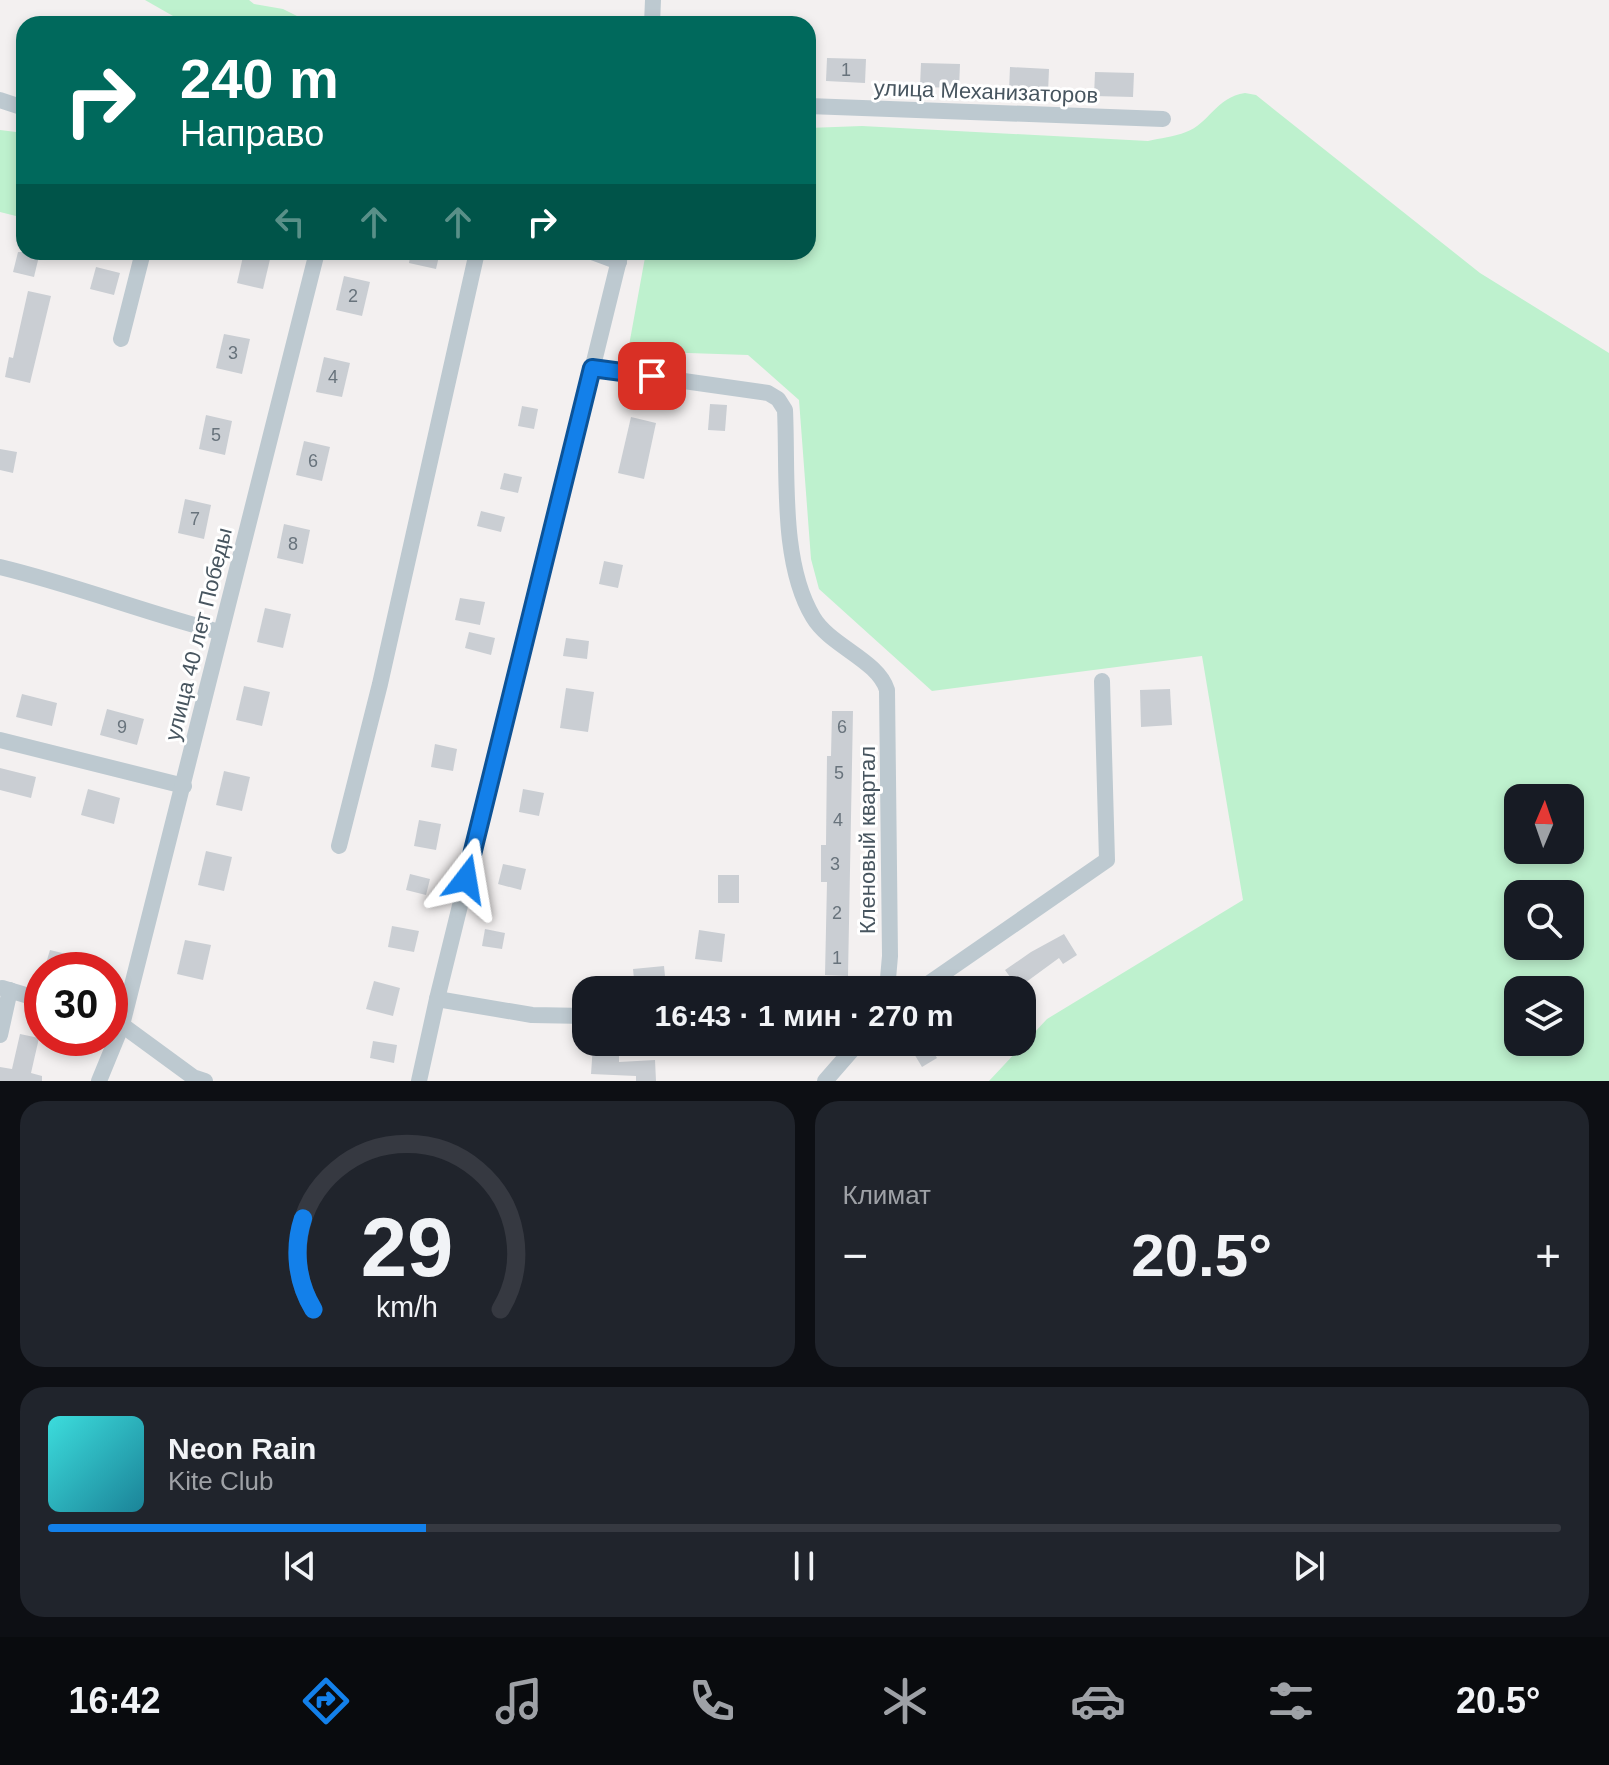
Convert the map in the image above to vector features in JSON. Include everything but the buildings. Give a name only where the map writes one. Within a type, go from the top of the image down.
[{"type":"street","name":"улица Механизаторов","points":[[816,106],[1163,119]]},
{"type":"street","points":[[121,339],[141,260]]},
{"type":"street","name":"улица 40 лет Победы","points":[[128,982],[184,786],[315,260]]},
{"type":"street","points":[[339,846],[380,684],[475,260]]},
{"type":"street","points":[[419,1081],[619,260]]},
{"type":"street","name":"Кленовый квартал","points":[[592,368],[768,393],[778,399],[785,410],[790,533],[797,581],[814,619],[841,646],[876,672],[885,682],[887,690],[888,976]]},
{"type":"street","points":[[0,567],[56,581],[172,620],[220,632]]},
{"type":"street","points":[[939,976],[1107,860],[1102,681]]},
{"type":"street","points":[[0,740],[184,786]]},
{"type":"street","points":[[0,1035],[5,988]]},
{"type":"street","points":[[437,999],[532,1015],[572,1016]]},
{"type":"street","points":[[128,1032],[193,1077],[205,1081]]},
{"type":"street","name":"улица 40 лет Победы","points":[[99,1081],[106,1056]]},
{"type":"street","points":[[825,1081],[847,1056]]},
{"type":"green space","points":[[145,0],[249,0],[297,16],[173,16]]},
{"type":"green space","points":[[1235,95],[1256,95],[1480,273],[1609,353],[1609,1081],[989,1081],[1012,1056],[1036,1056],[1036,1031],[1047,1019],[1243,900],[1202,656],[932,691],[819,589],[811,559],[799,400],[748,355],[628,351],[645,260],[816,260],[816,128],[862,126],[1148,141],[1194,128]]},
{"type":"green space","points":[[0,130],[16,132],[16,216],[0,212]]},
{"type":"route","points":[[466,879],[592,368],[652,376]]}]
